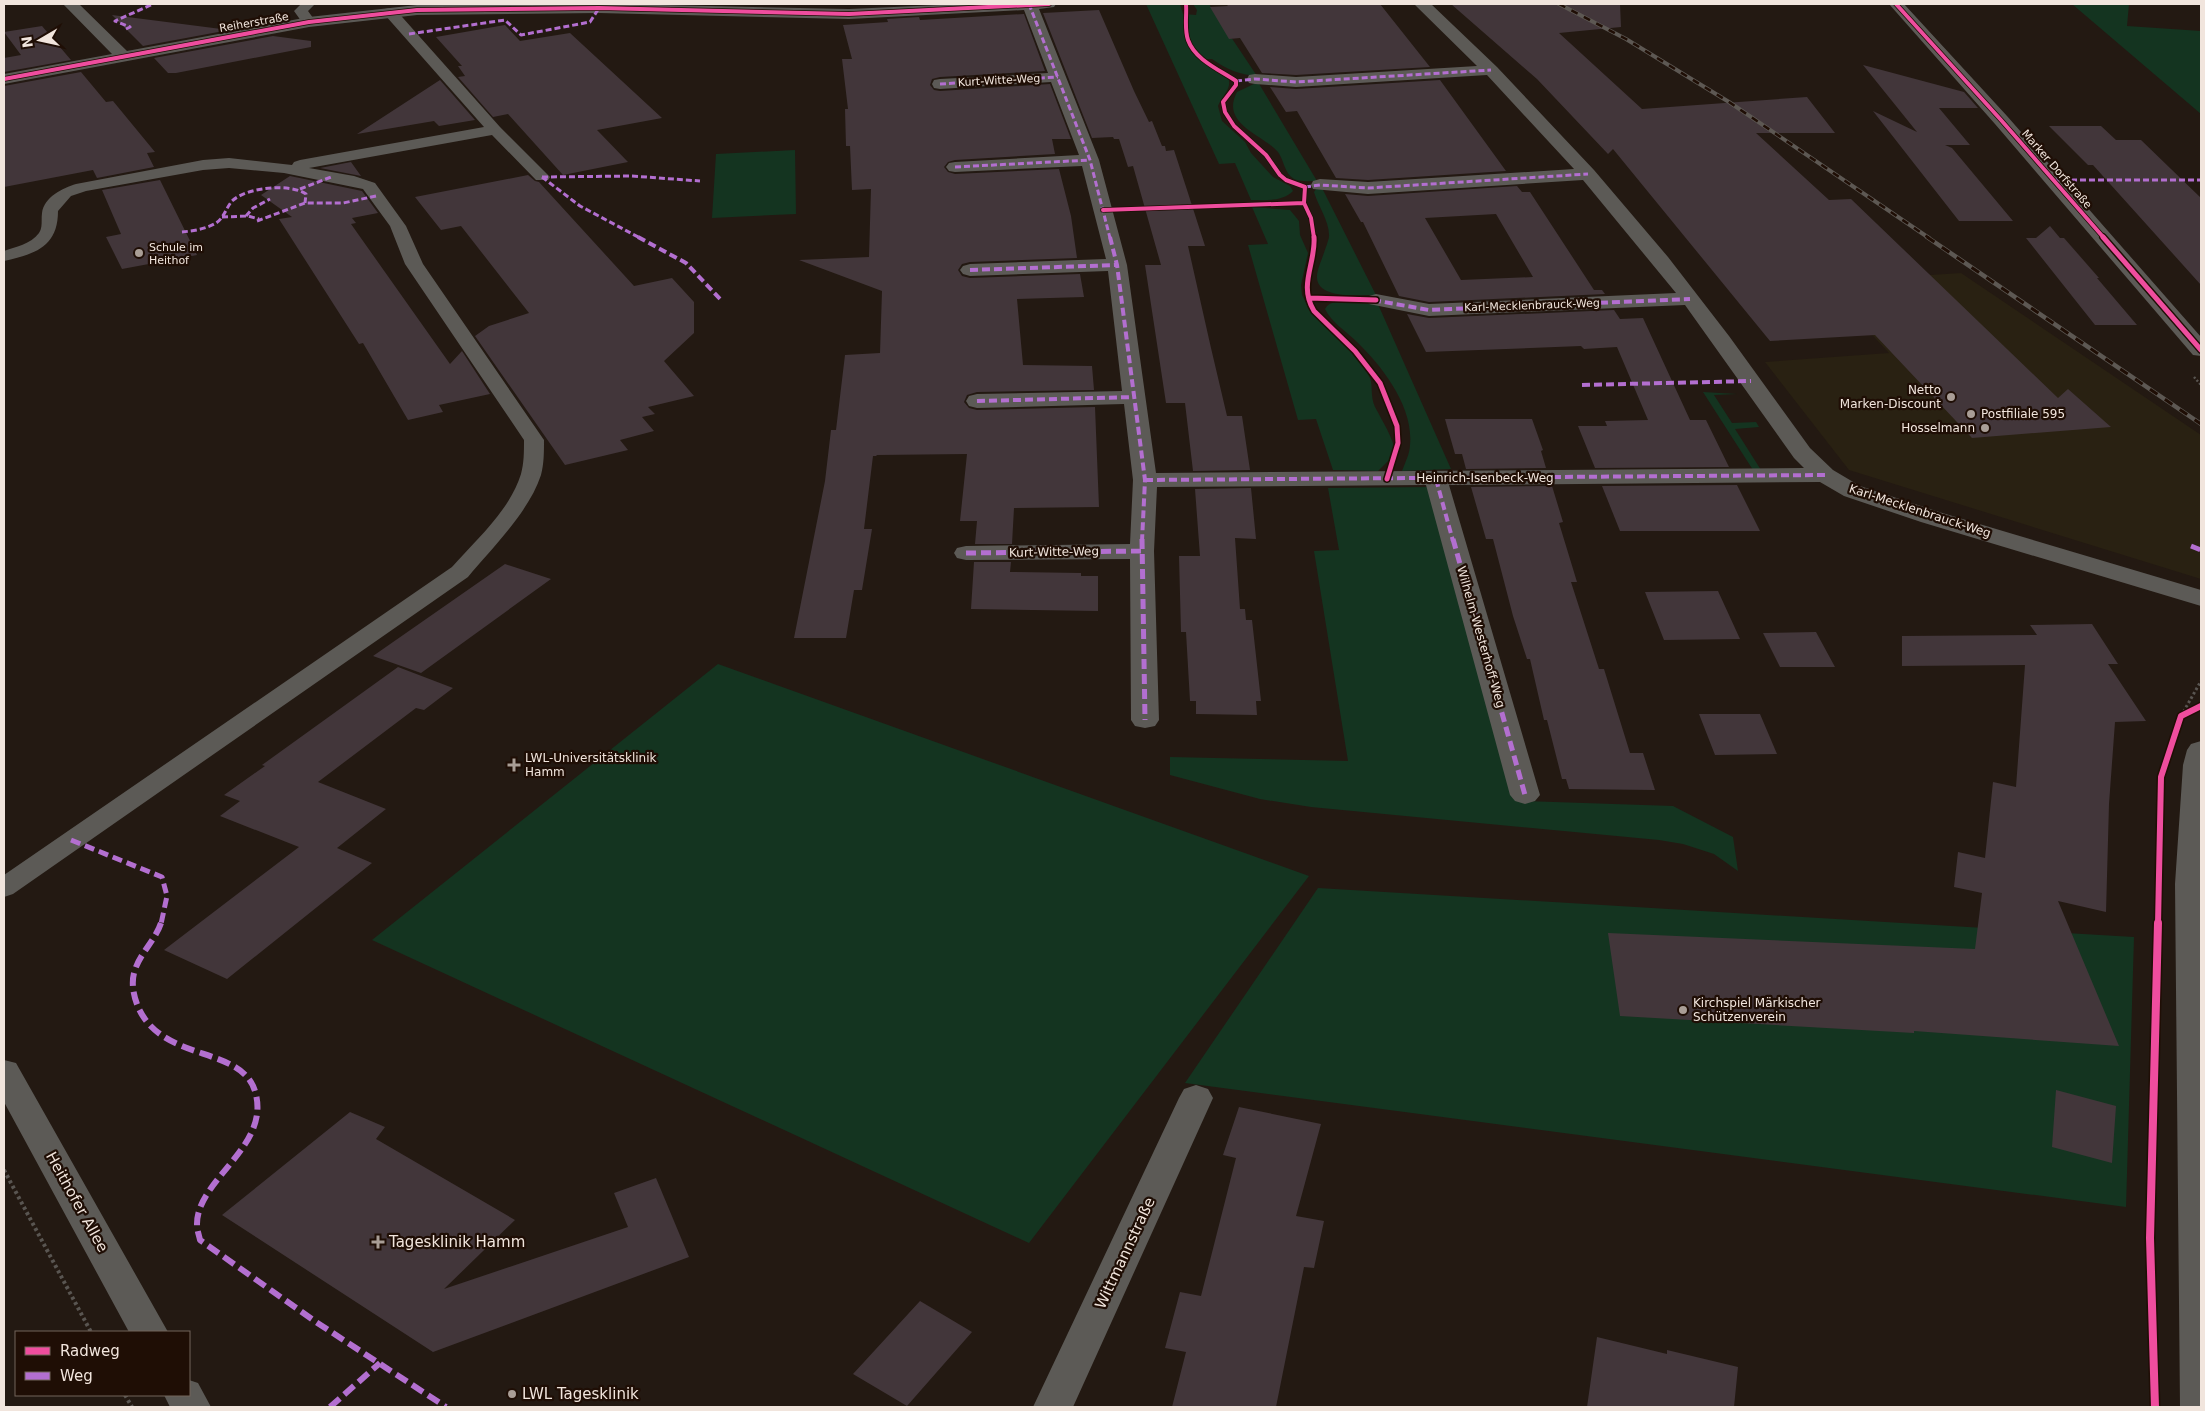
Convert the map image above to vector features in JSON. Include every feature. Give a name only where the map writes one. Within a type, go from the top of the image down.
[{"type":"street","points":[[70,4],[123,56]]},
{"type":"street","name":"Reiherstraße","points":[[4,79],[309,22],[390,12],[451,8],[600,6],[849,14],[1036,4]]},
{"type":"street","name":"Kurt-Witte-Weg","points":[[1036,4],[1058,77],[1090,160],[1117,265],[1145,480],[1142,551],[1145,720]]},
{"type":"street","name":"Karl-Mecklenbrauck-Weg","points":[[1422,4],[1491,70],[1588,174],[1722,340],[1802,454],[1825,475],[1852,491],[1930,517],[2201,598]]},
{"type":"street","name":"Marker Dorfstraße","points":[[1896,4],[2008,127],[2201,350]]},
{"type":"street","points":[[1255,79],[1296,82],[1491,70]]},
{"type":"street","name":"Kurt-Witte-Weg","points":[[940,84],[1058,77]]},
{"type":"street","points":[[955,167],[1090,160]]},
{"type":"street","points":[[1320,185],[1368,188],[1588,174]]},
{"type":"street","points":[[970,270],[1117,265]]},
{"type":"street","name":"Karl-Mecklenbrauck-Weg","points":[[1376,300],[1429,310],[1690,299]]},
{"type":"street","points":[[977,400],[1134,398]]},
{"type":"street","name":"Heinrich-Isenbeck-Weg","points":[[1145,480],[1825,475]]},
{"type":"street","name":"Wilhelm-Westerhoff-Weg","points":[[1436,479],[1525,795]]},
{"type":"street","name":"Kurt-Witte-Weg","points":[[966,553],[1142,551]]},
{"type":"street","points":[[2200,1407],[2190,884],[2197,765],[2201,750]]},
{"type":"street","name":"Heithofer Allee","points":[[4,1072],[148,1331]]},
{"type":"street","name":"Wittmannstraße","points":[[1053,1407],[1196,1098]]},
{"type":"street","points":[[185,1396],[191,1407]]},
{"type":"lane","points":[[308,4],[302,11],[309,22]]},
{"type":"lane","points":[[390,12],[495,130],[542,176]]},
{"type":"lane","points":[[284,168],[495,130]]},
{"type":"lane","points":[[4,256],[27,249],[40,242],[47,234],[50,225],[50,211],[57,201],[65,193],[82,187],[203,165],[229,163],[284,168],[354,181],[369,186],[398,226],[414,264],[534,440],[534,459],[528,483],[502,523],[460,572],[70,840],[4,888]]},
{"type":"path","points":[[2181,716],[2201,681]]},
{"type":"path","points":[[4,1170],[90,1331]]},
{"type":"path","points":[[126,1396],[132,1407]]},
{"type":"shaded area","points":[[1961,273],[2201,435],[2201,579],[1849,470],[1765,362],[1889,353],[1823,282]]},
{"type":"green space","points":[[1146,4],[1180,4],[1183,14],[1196,15],[1197,10],[1193,4],[1209,4],[1257,76],[1233,71],[1212,59],[1202,59],[1228,78],[1228,89],[1218,106],[1222,121],[1245,142],[1251,153],[1273,177],[1290,186],[1293,191],[1289,195],[1273,200],[1251,200],[1235,163],[1219,164]]},
{"type":"green space","points":[[2072,4],[2129,4],[2127,26],[2201,31],[2201,114]]},
{"type":"green space","points":[[1258,82],[1317,181],[1294,179],[1286,170],[1278,152],[1238,120],[1234,112],[1233,103],[1237,92]]},
{"type":"green space","points":[[795,150],[796,214],[712,218],[716,154]]},
{"type":"green space","points":[[1322,188],[1376,295],[1348,295],[1328,292],[1321,287],[1317,280],[1318,270],[1329,237],[1326,220],[1314,192],[1316,189]]},
{"type":"green space","points":[[1252,207],[1290,210],[1299,221],[1300,235],[1308,253],[1301,285],[1302,295],[1311,312],[1344,342],[1365,368],[1371,381],[1375,407],[1387,429],[1396,453],[1378,471],[1333,470],[1316,419],[1298,420],[1248,245],[1268,244]]},
{"type":"green space","points":[[1346,301],[1377,302],[1451,469],[1402,471],[1410,445],[1410,431],[1402,402],[1386,375],[1367,352],[1335,323],[1325,309],[1331,303]]},
{"type":"green space","points":[[1703,392],[1737,394],[1714,395],[1732,423],[1756,422],[1759,427],[1735,429],[1761,470],[1753,470]]},
{"type":"green space","points":[[1433,487],[1521,801],[1673,806],[1733,837],[1738,871],[1714,854],[1683,844],[1659,840],[1311,807],[1260,799],[1170,775],[1170,757],[1348,761],[1314,551],[1339,550],[1328,488]]},
{"type":"green space","points":[[718,664],[1309,876],[1029,1243],[372,940]]},
{"type":"green space","name":"Kirchspiel Märkischer Schützenverein","points":[[1318,888],[2134,937],[2126,1207],[1185,1083]]},
{"type":"building","points":[[1226,4],[1380,4],[1430,67],[1296,75],[1262,73],[1240,38],[1229,39],[1210,7],[1228,6]]},
{"type":"building","points":[[1451,4],[1620,4],[1621,27],[1559,33],[1642,109],[1807,97],[1835,133],[1756,133],[1829,200],[1851,199],[2058,398],[2068,389],[2111,427],[1972,438],[1875,335],[1770,341],[1613,149],[1608,154],[1537,79]]},
{"type":"building","points":[[1099,10],[1149,122],[1152,121],[1162,146],[1165,146],[1166,151],[1174,150],[1205,246],[1188,246],[1227,416],[1242,416],[1250,470],[1193,471],[1185,403],[1166,403],[1145,265],[1161,265],[1133,166],[1128,167],[1119,139],[1114,139],[1113,137],[1092,138],[1043,13]]},
{"type":"building","points":[[1024,14],[1045,71],[940,77],[932,79],[930,85],[934,90],[940,91],[1050,84],[1071,139],[1052,139],[1055,154],[955,160],[948,162],[944,167],[948,172],[955,174],[1059,169],[1071,216],[1077,258],[970,262],[962,264],[958,270],[962,276],[970,278],[1080,274],[1084,297],[1017,299],[1023,365],[1092,366],[1094,390],[977,392],[967,395],[964,402],[969,408],[977,410],[1095,407],[1099,507],[1014,508],[1012,544],[975,544],[977,521],[960,521],[967,454],[873,456],[864,529],[872,529],[862,590],[854,590],[846,638],[794,638],[825,481],[831,430],[836,430],[845,355],[880,353],[882,291],[799,260],[869,257],[871,189],[852,190],[850,146],[846,146],[845,109],[848,109],[842,59],[852,59],[843,25],[888,22],[887,19],[919,17],[920,20]]},
{"type":"building","points":[[112,15],[229,30],[143,46]]},
{"type":"building","points":[[505,25],[520,41],[570,33],[662,118],[597,130],[628,162],[563,175],[508,114],[493,117],[458,77],[465,76],[458,66],[462,66],[436,37]]},
{"type":"building","points":[[42,26],[71,60],[4,72],[4,58],[21,55],[4,32]]},
{"type":"building","points":[[273,36],[311,41],[311,47],[176,73],[168,73],[154,58]]},
{"type":"building","points":[[1863,65],[1964,92],[1978,108],[1939,108],[1970,145],[1945,145],[1952,148],[2013,221],[1959,221],[1873,111],[1917,132]]},
{"type":"building","points":[[81,72],[106,102],[113,101],[155,152],[147,153],[154,167],[97,178],[93,170],[4,187],[4,86]]},
{"type":"building","points":[[440,80],[475,120],[439,126],[434,121],[357,134]]},
{"type":"building","points":[[1440,80],[1506,171],[1368,180],[1336,178],[1297,111],[1286,112],[1270,87],[1296,89]]},
{"type":"building","points":[[2049,126],[2101,126],[2116,140],[2141,140],[2201,198],[2201,285],[2093,165],[2088,165]]},
{"type":"building","points":[[351,162],[361,176],[320,168]]},
{"type":"building","points":[[528,175],[539,182],[634,286],[672,278],[694,302],[694,333],[664,361],[694,396],[648,407],[655,414],[642,417],[654,431],[620,440],[628,450],[565,465],[475,336],[489,326],[529,313],[461,226],[441,230],[415,197]]},
{"type":"building","points":[[290,176],[362,191],[378,213],[352,218],[356,223],[351,224],[450,364],[462,351],[490,394],[439,405],[443,412],[408,420],[363,343],[359,344],[279,219],[292,217],[261,195]]},
{"type":"building","points":[[160,180],[197,255],[122,269],[106,237],[121,234],[102,190]]},
{"type":"building","points":[[1517,186],[1522,192],[1530,192],[1594,290],[1602,290],[1605,294],[1429,302],[1399,296],[1363,222],[1361,222],[1345,194],[1368,196]],"holes":[[[1496,214],[1533,277],[1461,280],[1425,218]]]},
{"type":"building","points":[[2050,226],[2060,238],[2064,238],[2137,325],[2095,325],[2026,238],[2036,238]]},
{"type":"building","points":[[1614,310],[1620,319],[1643,318],[1690,420],[1706,420],[1729,467],[1595,468],[1578,426],[1607,426],[1605,421],[1648,420],[1617,347],[1584,349],[1581,346],[1426,352],[1407,314],[1429,318]]},
{"type":"building","points":[[1445,419],[1532,419],[1543,450],[1541,451],[1546,468],[1466,469],[1462,454],[1455,454]]},
{"type":"building","points":[[1737,485],[1760,531],[1620,531],[1602,486]]},
{"type":"building","points":[[1552,486],[1563,522],[1559,523],[1577,582],[1571,582],[1599,669],[1604,669],[1630,753],[1643,753],[1655,790],[1569,789],[1566,779],[1562,779],[1547,720],[1544,720],[1530,659],[1527,659],[1513,616],[1493,539],[1486,539],[1471,487]]},
{"type":"building","points":[[1251,488],[1256,539],[1235,538],[1240,609],[1245,609],[1246,620],[1252,620],[1261,701],[1256,701],[1257,715],[1196,714],[1196,701],[1190,701],[1186,632],[1181,632],[1179,556],[1200,556],[1195,489]]},
{"type":"building","points":[[974,562],[1011,562],[1010,572],[1081,573],[1081,576],[1098,576],[1098,611],[971,609]]},
{"type":"building","points":[[505,564],[551,579],[421,673],[373,656]]},
{"type":"building","points":[[1718,591],[1740,639],[1664,640],[1645,592]]},
{"type":"building","points":[[2092,624],[2118,664],[2108,664],[2146,721],[2115,722],[2109,804],[2106,912],[2058,901],[2119,1046],[1914,1031],[1914,1033],[1620,1016],[1608,933],[1975,949],[1982,893],[1954,887],[1958,852],[1985,858],[1993,782],[2016,787],[2025,665],[1902,666],[1902,636],[2037,635],[2030,625]]},
{"type":"building","points":[[1816,632],[1835,667],[1780,667],[1763,633]]},
{"type":"building","points":[[398,667],[453,688],[424,710],[416,708],[318,782],[386,809],[337,848],[372,863],[227,979],[164,950],[299,847],[220,816],[240,801],[224,795],[265,766],[262,765]]},
{"type":"building","points":[[1699,714],[1760,714],[1777,754],[1715,755]]},
{"type":"building","points":[[2056,1090],[2116,1106],[2112,1163],[2052,1147]]},
{"type":"building","points":[[1239,1107],[1321,1124],[1296,1216],[1324,1221],[1314,1268],[1304,1267],[1276,1407],[1172,1407],[1186,1352],[1165,1348],[1180,1292],[1201,1296],[1236,1158],[1223,1155]]},
{"type":"building","name":"Tagesklinik Hamm","points":[[350,1112],[385,1127],[376,1139],[515,1220],[444,1289],[628,1227],[614,1193],[656,1178],[689,1257],[433,1352],[222,1215]]},
{"type":"building","points":[[920,1301],[972,1332],[907,1406],[853,1374]]},
{"type":"building","points":[[1597,1337],[1667,1354],[1667,1350],[1738,1367],[1734,1407],[1587,1407]]},
{"type":"railway","points":[[1559,4],[1626,39],[1729,102],[1929,238]]},
{"type":"railway","points":[[1927,237],[2201,424]]},
{"type":"marked path","points":[[126,29],[130,27],[115,21],[153,4]]},
{"type":"marked path","points":[[1029,4],[1090,160],[1117,265],[1145,480],[1142,551],[1145,720]]},
{"type":"marked path","points":[[409,34],[505,20],[521,35],[590,22],[599,8]]},
{"type":"marked path","points":[[1236,81],[1255,79],[1296,82],[1491,70]]},
{"type":"marked path","points":[[940,84],[1058,77]]},
{"type":"marked path","points":[[955,167],[1090,160]]},
{"type":"marked path","points":[[1305,187],[1320,185],[1368,188],[1588,174]]},
{"type":"marked path","points":[[542,177],[632,176],[700,181]]},
{"type":"marked path","points":[[300,189],[331,177]]},
{"type":"marked path","points":[[542,177],[580,206],[686,263],[722,301]]},
{"type":"marked path","points":[[2053,180],[2201,180]]},
{"type":"marked path","points":[[182,232],[209,226],[222,217],[235,199],[260,190],[282,187],[300,190],[306,194],[305,203]]},
{"type":"marked path","points":[[257,221],[305,203],[343,203],[376,196]]},
{"type":"marked path","points":[[246,216],[253,208],[270,199]]},
{"type":"marked path","points":[[222,217],[248,216],[259,219]]},
{"type":"marked path","points":[[970,270],[1117,265]]},
{"type":"marked path","points":[[1373,300],[1429,310],[1690,299]]},
{"type":"marked path","points":[[1582,385],[1751,381]]},
{"type":"marked path","points":[[977,401],[1134,397]]},
{"type":"marked path","points":[[1145,480],[1825,475]]},
{"type":"marked path","points":[[1436,479],[1525,795]]},
{"type":"marked path","points":[[2191,546],[2201,550]]},
{"type":"marked path","points":[[966,553],[1142,551]]},
{"type":"marked path","points":[[71,840],[162,877],[167,891],[164,914],[158,931],[134,973],[133,990],[138,1007],[146,1022],[159,1035],[175,1044],[231,1064],[246,1075],[255,1090],[258,1113],[254,1128],[200,1209],[197,1225],[200,1240],[316,1322],[446,1407]]},
{"type":"marked path","points":[[330,1407],[380,1363]]},
{"type":"cycle path","points":[[4,79],[309,22],[417,10],[599,8],[849,14],[1049,4]]},
{"type":"cycle path","points":[[1186,4],[1187,36],[1191,47],[1209,64],[1236,81],[1236,85],[1223,102],[1229,119],[1240,132],[1260,148],[1283,178],[1305,187],[1304,203],[1311,218],[1314,241],[1307,277],[1309,303],[1314,311],[1355,351],[1380,383],[1397,426],[1398,443],[1387,479]]},
{"type":"cycle path","points":[[1896,4],[2001,120],[2201,350]]},
{"type":"cycle path","points":[[1103,210],[1304,203]]},
{"type":"cycle path","points":[[1309,298],[1376,300]]},
{"type":"cycle path","points":[[2155,1407],[2150,1238],[2161,777],[2181,716],[2201,706]]},
{"type":"place","name":"Schule im Heithof","points":[[139,253]]},
{"type":"place","name":"Netto Marken-Discount","points":[[1951,397]]},
{"type":"place","name":"Postfiliale 595","points":[[1971,414]]},
{"type":"place","name":"Hosselmann","points":[[1985,428]]},
{"type":"place","name":"LWL-Universitätsklinik Hamm","points":[[514,765]]},
{"type":"place","name":"Kirchspiel Märkischer Schützenverein","points":[[1683,1010]]},
{"type":"place","name":"Tagesklinik Hamm","points":[[378,1242]]},
{"type":"place","name":"LWL Tagesklinik","points":[[512,1394]]}]
